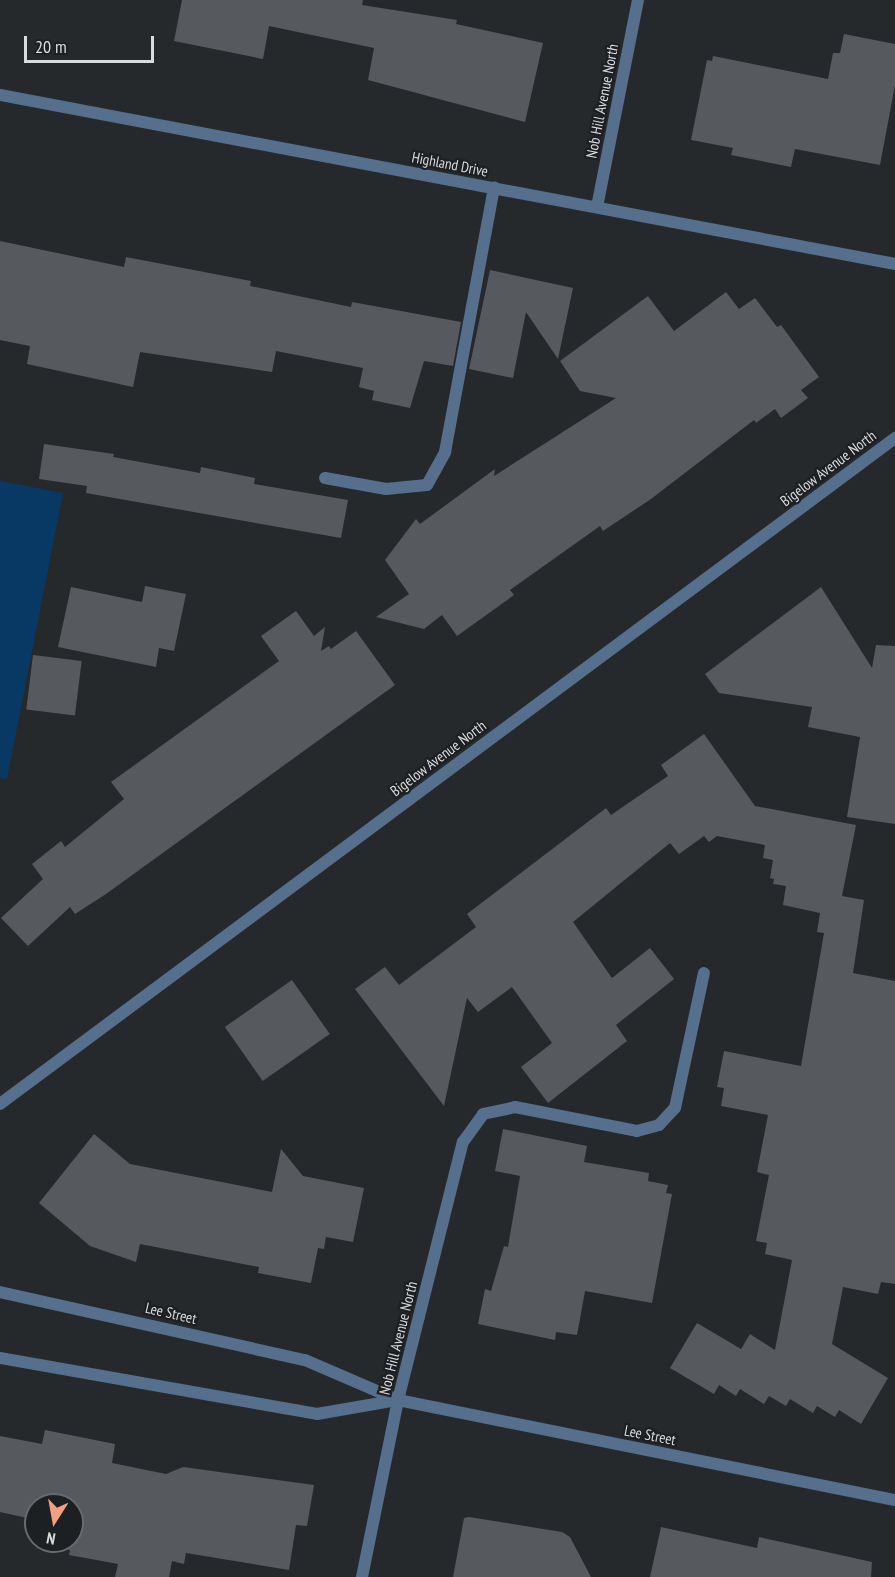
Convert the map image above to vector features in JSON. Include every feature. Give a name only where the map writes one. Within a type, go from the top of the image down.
[{"type":"street","name":"Nob Hill Avenue North","points":[[597,207],[638,0]]},
{"type":"street","name":"Highland Drive","points":[[0,95],[895,264]]},
{"type":"street","points":[[325,478],[386,489],[427,485],[445,452],[494,188]]},
{"type":"street","name":"Bigelow Avenue North","points":[[0,1104],[895,438]]},
{"type":"street","name":"Nob Hill Avenue North","points":[[363,1577],[398,1400],[463,1142],[483,1114],[515,1107],[637,1131],[659,1125],[675,1108],[704,973]]},
{"type":"street","name":"Lee Street","points":[[0,1292],[305,1360],[398,1400],[895,1500]]},
{"type":"street","name":"Lee Street","points":[[0,1358],[317,1414],[398,1400]]},
{"type":"shaded area","points":[[0,481],[63,493],[7,779],[0,778]]},
{"type":"building","points":[[182,0],[363,0],[362,5],[457,20],[456,24],[543,43],[525,122],[368,80],[374,48],[269,26],[263,59],[174,41]]},
{"type":"building","points":[[844,34],[895,44],[895,85],[880,165],[795,149],[791,167],[731,155],[733,148],[691,140],[707,60],[712,61],[713,56],[828,79],[833,53],[840,53]]},
{"type":"building","points":[[0,241],[124,267],[126,257],[251,281],[250,286],[351,307],[352,302],[461,322],[453,366],[424,361],[410,408],[372,400],[374,391],[359,387],[363,368],[276,351],[272,372],[140,352],[133,387],[27,364],[30,346],[0,340]]},
{"type":"building","points":[[490,270],[573,288],[558,359],[526,312],[513,378],[469,369]]},
{"type":"building","points":[[726,292],[739,309],[755,298],[777,327],[781,325],[819,377],[801,390],[808,398],[781,418],[775,409],[756,423],[754,420],[651,499],[603,531],[600,526],[510,590],[514,595],[457,636],[442,615],[424,629],[376,617],[409,594],[385,560],[416,519],[420,524],[495,469],[494,476],[616,398],[580,391],[560,361],[648,296],[674,331]]},
{"type":"building","points":[[44,444],[114,454],[113,457],[200,473],[201,467],[255,478],[254,484],[348,500],[341,538],[86,493],[87,486],[39,479]]},
{"type":"building","points":[[145,586],[186,594],[174,651],[159,648],[156,667],[58,647],[71,587],[142,602]]},
{"type":"building","points":[[821,587],[872,668],[876,645],[895,646],[895,824],[847,817],[860,737],[808,727],[812,707],[719,693],[705,674]]},
{"type":"building","points":[[296,611],[314,636],[325,627],[321,651],[329,646],[331,649],[356,631],[395,685],[106,894],[75,914],[70,907],[28,946],[1,918],[43,879],[32,864],[61,841],[65,847],[124,799],[111,782],[279,661],[261,636]]},
{"type":"building","points":[[33,655],[82,661],[75,716],[26,710]]},
{"type":"building","points":[[704,734],[755,806],[856,825],[842,896],[864,900],[853,973],[895,981],[895,1284],[881,1282],[878,1294],[843,1287],[832,1344],[888,1378],[861,1424],[839,1410],[835,1417],[817,1406],[813,1413],[790,1399],[786,1406],[769,1396],[764,1404],[740,1389],[736,1396],[719,1385],[714,1394],[670,1368],[697,1323],[741,1349],[750,1334],[775,1350],[792,1260],[765,1254],[767,1243],[756,1241],[769,1175],[757,1172],[768,1115],[721,1106],[724,1088],[717,1087],[724,1051],[801,1066],[824,933],[817,932],[820,913],[783,905],[786,886],[773,884],[774,879],[770,878],[773,860],[763,858],[765,845],[717,836],[709,842],[704,836],[679,854],[670,843],[573,922],[612,978],[650,948],[674,979],[616,1025],[627,1041],[548,1103],[521,1067],[552,1043],[512,987],[478,1012],[467,998],[444,1106],[355,989],[385,967],[399,985],[476,927],[467,914],[606,808],[611,815],[668,776],[661,765]]},
{"type":"building","points":[[292,980],[330,1034],[263,1081],[225,1027]]},
{"type":"building","points":[[503,1129],[587,1146],[584,1162],[649,1173],[648,1181],[668,1185],[666,1193],[672,1194],[652,1303],[585,1291],[577,1335],[556,1332],[555,1340],[478,1324],[485,1289],[491,1291],[504,1246],[508,1247],[520,1176],[495,1171]]},
{"type":"building","points":[[94,1134],[130,1164],[272,1192],[281,1149],[303,1176],[364,1188],[353,1242],[326,1237],[324,1249],[318,1248],[311,1283],[258,1273],[259,1267],[140,1244],[136,1262],[90,1246],[39,1203]]},
{"type":"building","points":[[45,1430],[115,1444],[112,1463],[166,1474],[183,1467],[314,1485],[307,1526],[296,1525],[289,1570],[186,1553],[184,1564],[172,1561],[169,1577],[115,1577],[118,1564],[69,1555],[69,1553],[84,1553],[84,1493],[24,1493],[24,1517],[0,1512],[0,1436],[42,1444]]},
{"type":"building","points":[[464,1518],[562,1532],[570,1537],[591,1577],[453,1577]]},
{"type":"building","points":[[661,1527],[757,1548],[759,1537],[872,1562],[871,1577],[650,1577]]}]
